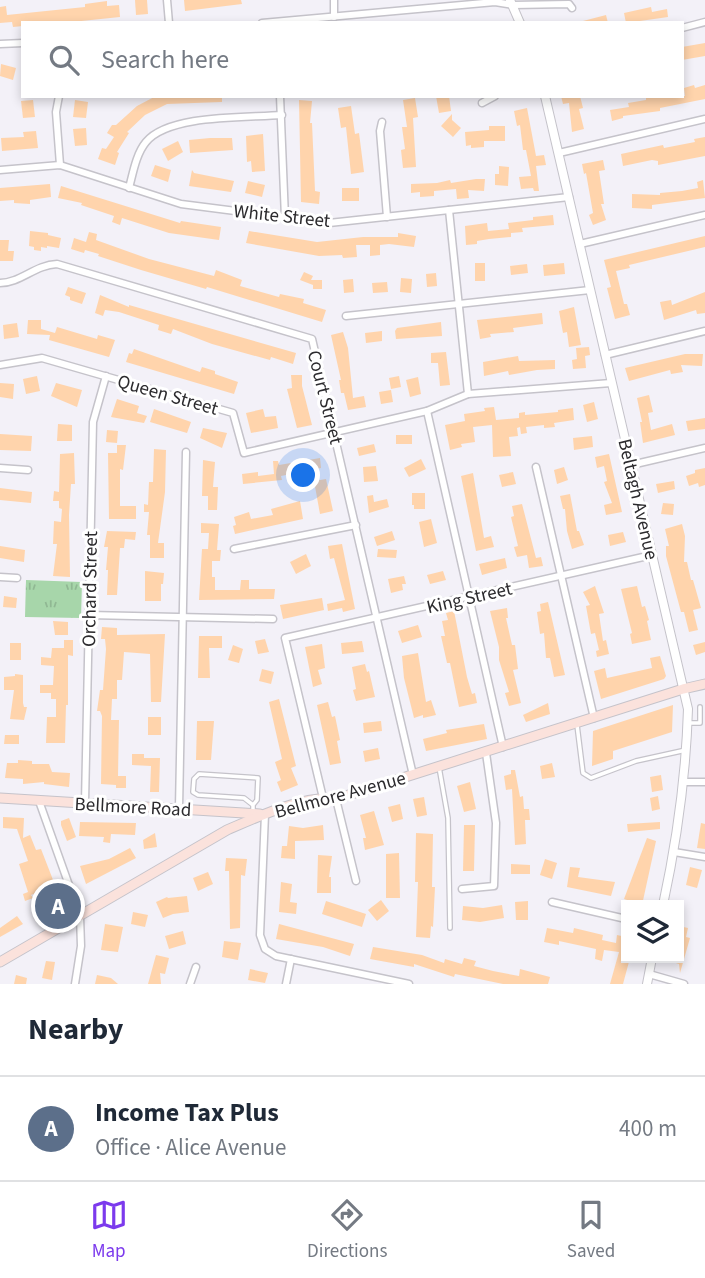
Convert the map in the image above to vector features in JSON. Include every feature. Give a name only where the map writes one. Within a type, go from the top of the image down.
[{"type":"main road","name":"Bellmore Avenue","points":[[0,962],[227,830],[265,814],[323,797],[336,799],[705,684]]},
{"type":"main road","name":"Bellmore Road","points":[[0,798],[179,808],[253,809],[265,814]]},
{"type":"street","points":[[167,0],[169,21]]},
{"type":"street","points":[[334,0],[334,17]]},
{"type":"street","points":[[288,21],[495,2],[569,4],[572,8]]},
{"type":"street","points":[[512,2],[519,21]]},
{"type":"street","points":[[684,27],[705,22]]},
{"type":"street","points":[[0,44],[21,43]]},
{"type":"street","points":[[58,98],[55,112],[60,165]]},
{"type":"street","points":[[281,98],[285,218]]},
{"type":"street","points":[[482,103],[491,98]]},
{"type":"street","name":"Beltagh Avenue","points":[[545,98],[688,709],[684,782],[664,900]]},
{"type":"street","points":[[129,188],[136,161],[146,143],[162,129],[178,123],[282,115]]},
{"type":"street","points":[[559,153],[705,119]]},
{"type":"street","points":[[382,122],[380,131],[387,217]]},
{"type":"street","name":"White Street","points":[[0,170],[60,165],[181,204],[329,223],[569,197]]},
{"type":"street","points":[[449,210],[468,394]]},
{"type":"street","points":[[580,244],[705,215]]},
{"type":"street","name":"Court Street","points":[[0,283],[8,283],[44,265],[57,264],[312,339],[413,775]]},
{"type":"street","points":[[346,316],[590,290]]},
{"type":"street","points":[[605,355],[705,331]]},
{"type":"street","name":"Queen Street","points":[[0,365],[42,358],[233,413],[244,453],[427,411],[468,394],[611,383]]},
{"type":"street","name":"Orchard Street","points":[[85,803],[93,422],[106,376]]},
{"type":"street","points":[[427,411],[503,747]]},
{"type":"street","points":[[631,465],[705,448]]},
{"type":"street","points":[[179,808],[186,452]]},
{"type":"street","points":[[536,467],[594,718]]},
{"type":"street","points":[[0,468],[28,470]]},
{"type":"street","points":[[234,550],[356,525]]},
{"type":"street","name":"King Street","points":[[323,797],[285,638],[652,555]]},
{"type":"street","points":[[0,577],[17,578]]},
{"type":"street","points":[[89,615],[273,619]]},
{"type":"street","points":[[462,889],[494,886],[496,823],[486,753]]},
{"type":"street","points":[[684,782],[705,782]]},
{"type":"street","points":[[336,799],[356,881]]},
{"type":"street","points":[[39,801],[80,916],[81,946],[75,984]]},
{"type":"street","points":[[265,814],[260,935],[265,949],[276,956],[291,960],[409,984]]},
{"type":"street","points":[[674,852],[705,857]]},
{"type":"street","points":[[552,902],[621,918]]},
{"type":"street","points":[[286,984],[291,960]]},
{"type":"street","points":[[647,984],[651,963]]},
{"type":"street","points":[[191,984],[197,967]]},
{"type":"street","points":[[649,974],[684,984]]},
{"type":"lane","points":[[687,724],[700,723],[703,706],[688,709]]},
{"type":"lane","points":[[577,723],[583,772],[591,778],[636,761],[687,750]]},
{"type":"lane","points":[[439,767],[448,818],[450,929]]},
{"type":"lane","points":[[199,774],[258,778],[257,800],[253,809],[244,798],[198,795],[193,792],[194,779],[199,774]]},
{"type":"green space","points":[[26,580],[82,582],[81,618],[25,617]]},
{"type":"building","points":[[135,0],[147,0],[148,14],[136,15]]},
{"type":"building","points":[[184,0],[241,0],[242,4],[185,11]]},
{"type":"building","points":[[107,1],[107,6],[119,5],[120,17],[81,21],[21,21],[21,26],[13,27],[12,22],[0,23],[0,7],[6,6],[7,15],[85,7],[85,4]]},
{"type":"building","points":[[651,7],[652,12],[667,9],[668,17],[626,21],[624,13]]},
{"type":"building","points":[[606,15],[608,21],[583,21]]},
{"type":"building","points":[[705,43],[705,56],[684,60],[684,47]]},
{"type":"building","points":[[1,64],[16,68],[13,80],[0,76]]},
{"type":"building","points":[[705,85],[705,99],[660,108],[660,111],[623,116],[612,121],[610,110],[629,107],[628,103],[646,98],[684,98],[684,88]]},
{"type":"building","points":[[152,98],[222,98],[222,102],[167,104],[145,115],[127,132],[129,133],[117,152],[119,153],[115,165],[98,159],[102,148],[106,149],[114,137],[107,133],[112,125],[116,125],[137,106]]},
{"type":"building","points":[[415,98],[418,117],[413,118],[416,167],[403,168],[401,150],[405,149],[402,127],[407,127],[403,100]]},
{"type":"building","points":[[436,98],[449,98],[451,111],[439,113]]},
{"type":"building","points":[[562,98],[580,98],[583,108],[579,109],[584,129],[572,132],[569,103],[563,104]]},
{"type":"building","points":[[33,100],[35,117],[23,118],[21,101]]},
{"type":"building","points":[[75,100],[88,102],[86,118],[73,117]]},
{"type":"building","points":[[299,100],[312,101],[310,123],[315,191],[320,192],[319,204],[301,202]]},
{"type":"building","points":[[351,106],[355,134],[359,133],[364,172],[351,174],[346,127],[341,128],[338,108]]},
{"type":"building","points":[[527,108],[536,156],[544,155],[546,165],[536,166],[539,191],[534,191],[533,188],[521,189],[519,177],[531,176],[526,150],[523,150],[520,125],[517,126],[514,111]]},
{"type":"building","points":[[452,114],[452,120],[461,128],[453,137],[441,126]]},
{"type":"building","points":[[489,126],[505,126],[505,141],[484,141],[484,147],[466,146],[465,132],[489,130]]},
{"type":"building","points":[[86,128],[87,145],[75,146],[73,129]]},
{"type":"building","points":[[36,131],[38,148],[2,151],[1,138],[24,137],[23,132]]},
{"type":"building","points":[[263,134],[265,171],[252,172],[251,161],[247,162],[246,136]]},
{"type":"building","points":[[705,137],[705,156],[658,165],[658,161],[652,160],[623,166],[621,154],[663,145],[664,148],[695,142],[694,139]]},
{"type":"building","points":[[232,138],[233,150],[190,153],[189,140]]},
{"type":"building","points":[[178,141],[183,152],[168,161],[162,149]]},
{"type":"building","points":[[603,160],[605,170],[599,171],[604,204],[601,204],[606,220],[593,225],[589,215],[593,213],[586,173],[584,174],[582,164]]},
{"type":"building","points":[[155,165],[171,170],[168,182],[151,176]]},
{"type":"building","points":[[499,166],[509,167],[508,186],[495,185],[495,174],[499,174]]},
{"type":"building","points":[[192,170],[194,173],[234,181],[231,192],[189,186]]},
{"type":"building","points":[[485,179],[484,191],[468,190],[469,198],[457,199],[456,189],[434,191],[434,196],[420,197],[420,192],[411,193],[411,184]]},
{"type":"building","points":[[703,180],[705,198],[652,205],[652,209],[632,208],[632,194],[660,195],[698,188],[697,182]]},
{"type":"building","points":[[248,181],[265,185],[262,197],[245,193]]},
{"type":"building","points":[[50,184],[51,197],[30,200],[30,204],[14,203],[14,200],[0,201],[0,188]]},
{"type":"building","points":[[61,186],[180,223],[221,227],[219,240],[169,233],[122,218],[120,225],[112,222],[114,216],[81,205],[82,203],[58,198]]},
{"type":"building","points":[[342,188],[359,188],[359,201],[342,201]]},
{"type":"building","points":[[553,215],[554,225],[522,228],[523,232],[511,233],[511,237],[466,245],[465,226],[487,223],[488,231],[509,229],[508,223]]},
{"type":"building","points":[[30,231],[61,238],[59,248],[47,246],[41,247],[41,251],[34,250],[34,247],[29,246]]},
{"type":"building","points":[[249,231],[317,242],[363,237],[398,237],[398,233],[416,236],[414,247],[380,245],[380,255],[370,256],[370,245],[356,245],[357,257],[343,258],[342,255],[319,256],[246,243]]},
{"type":"building","points":[[89,232],[97,234],[96,240],[149,259],[214,276],[216,270],[242,280],[240,286],[279,297],[280,294],[304,299],[303,303],[326,310],[322,322],[141,270],[98,256],[99,254],[71,249],[74,238],[86,242]]},
{"type":"building","points":[[705,236],[705,247],[629,265],[630,268],[616,271],[624,304],[627,304],[630,315],[615,319],[607,288],[611,287],[604,260]]},
{"type":"building","points":[[0,240],[9,240],[8,251],[14,251],[13,261],[0,261]]},
{"type":"building","points":[[475,263],[485,263],[485,281],[475,281]]},
{"type":"building","points":[[564,263],[565,274],[544,276],[543,265]]},
{"type":"building","points":[[527,264],[528,273],[511,275],[510,266]]},
{"type":"building","points":[[304,272],[313,276],[311,280],[322,280],[322,289],[313,289],[313,285],[300,280]]},
{"type":"building","points":[[436,273],[437,286],[427,287],[426,274]]},
{"type":"building","points":[[401,278],[412,279],[411,293],[400,292]]},
{"type":"building","points":[[353,279],[354,292],[344,293],[343,280]]},
{"type":"building","points":[[387,282],[388,292],[373,293],[372,283]]},
{"type":"building","points":[[68,287],[86,293],[82,304],[65,295]]},
{"type":"building","points":[[705,292],[705,313],[697,314],[696,310],[664,320],[660,302],[671,300],[672,305]]},
{"type":"building","points":[[100,295],[129,307],[296,353],[293,364],[212,344],[173,329],[171,334],[158,330],[159,325],[119,312],[105,310],[103,316],[95,313]]},
{"type":"building","points":[[574,307],[581,345],[569,347],[559,311]]},
{"type":"building","points":[[542,313],[543,324],[513,328],[514,332],[490,334],[491,337],[480,339],[477,320]]},
{"type":"building","points":[[28,320],[41,320],[41,329],[55,333],[57,327],[97,339],[98,335],[115,340],[109,357],[49,340],[50,335],[27,334]]},
{"type":"building","points":[[441,322],[442,336],[396,339],[397,328]]},
{"type":"building","points":[[17,323],[19,337],[4,339],[3,325]]},
{"type":"building","points":[[382,331],[382,341],[366,343],[365,333]]},
{"type":"building","points":[[343,332],[348,348],[353,398],[364,396],[366,407],[348,410],[344,393],[341,393],[341,380],[331,335]]},
{"type":"building","points":[[589,347],[590,355],[585,356],[586,368],[573,369],[572,360],[577,359],[576,348]]},
{"type":"building","points":[[134,349],[200,372],[202,367],[215,371],[215,374],[238,382],[234,394],[126,362],[129,353],[132,354]]},
{"type":"building","points":[[446,352],[450,385],[440,386],[438,363],[431,363],[431,353]]},
{"type":"building","points":[[685,354],[703,354],[702,366],[681,365],[683,372],[671,374],[670,370],[629,381],[625,368]]},
{"type":"building","points":[[518,356],[519,361],[555,360],[555,369],[509,375],[508,371],[484,376],[483,362]]},
{"type":"building","points":[[291,375],[302,375],[302,386],[312,425],[297,428],[287,389],[292,388]]},
{"type":"building","points":[[37,376],[40,391],[26,394],[23,379]]},
{"type":"building","points":[[399,376],[401,387],[391,389],[389,378]]},
{"type":"building","points":[[418,377],[421,394],[410,397],[406,380]]},
{"type":"building","points":[[0,383],[14,384],[13,399],[0,397]]},
{"type":"building","points":[[56,383],[82,390],[77,407],[51,396]]},
{"type":"building","points":[[391,390],[393,402],[381,404],[379,392]]},
{"type":"building","points":[[649,395],[653,412],[648,413],[651,430],[672,424],[675,435],[643,443],[637,398]]},
{"type":"building","points":[[117,399],[139,406],[137,413],[147,416],[144,423],[111,417]]},
{"type":"building","points":[[594,402],[598,419],[587,422],[583,405]]},
{"type":"building","points":[[494,407],[496,420],[519,418],[519,413],[525,412],[525,415],[573,408],[574,420],[554,423],[555,427],[526,427],[527,433],[521,434],[520,427],[517,428],[518,436],[509,437],[511,456],[493,457],[492,425],[473,427],[475,442],[461,444],[462,447],[450,450],[445,425],[465,421],[464,414]]},
{"type":"building","points":[[154,409],[191,422],[187,433],[150,422]]},
{"type":"building","points":[[263,409],[265,417],[276,416],[278,428],[251,433],[246,413]]},
{"type":"building","points":[[705,418],[705,429],[688,431],[686,421]]},
{"type":"building","points":[[58,424],[72,425],[72,441],[57,441]]},
{"type":"building","points":[[203,428],[227,433],[222,448],[200,438]]},
{"type":"building","points":[[107,430],[118,431],[117,443],[106,442]]},
{"type":"building","points":[[0,434],[32,436],[31,451],[0,450]]},
{"type":"building","points":[[396,435],[412,435],[412,444],[396,444]]},
{"type":"building","points":[[592,436],[593,447],[574,450],[573,438]]},
{"type":"building","points":[[374,444],[376,452],[359,456],[357,448]]},
{"type":"building","points":[[117,445],[126,445],[123,470],[120,469],[120,506],[136,506],[136,519],[109,519],[108,453],[117,453]]},
{"type":"building","points":[[154,449],[166,450],[165,492],[158,543],[164,543],[164,558],[150,558],[150,535],[147,535],[149,512],[144,512],[144,504],[148,505],[149,482],[153,482]]},
{"type":"building","points":[[74,453],[75,484],[71,484],[69,515],[70,577],[53,576],[57,544],[53,544],[54,521],[61,522],[62,509],[59,508],[59,501],[53,501],[54,491],[59,492],[60,454]]},
{"type":"building","points":[[609,454],[622,512],[606,515],[604,505],[612,503],[604,482],[607,481],[604,466],[597,468],[595,457]]},
{"type":"building","points":[[320,458],[321,468],[281,476],[282,480],[243,484],[242,474],[274,474],[273,461],[278,461],[279,465]]},
{"type":"building","points":[[421,459],[426,469],[409,477],[404,468]]},
{"type":"building","points":[[203,460],[215,462],[213,487],[218,487],[217,510],[208,510],[208,496],[202,496]]},
{"type":"building","points":[[376,466],[378,481],[364,482],[363,467]]},
{"type":"building","points":[[564,467],[568,480],[557,484],[554,470]]},
{"type":"building","points":[[705,468],[705,485],[699,487],[698,483],[689,486],[686,476]]},
{"type":"building","points":[[513,472],[516,484],[502,487],[499,475]]},
{"type":"building","points":[[473,473],[484,538],[491,536],[494,547],[476,551],[461,476]]},
{"type":"building","points":[[326,479],[333,511],[320,514],[314,481]]},
{"type":"building","points":[[674,481],[675,489],[658,493],[656,484]]},
{"type":"building","points":[[0,488],[32,492],[31,503],[0,500]]},
{"type":"building","points":[[412,493],[425,493],[425,509],[414,509]]},
{"type":"building","points":[[570,494],[577,531],[584,545],[572,549],[560,496]]},
{"type":"building","points":[[373,495],[374,502],[387,499],[389,507],[369,513],[367,496]]},
{"type":"building","points":[[300,501],[303,519],[235,534],[234,517],[249,512],[251,519],[273,515],[271,509]]},
{"type":"building","points":[[663,503],[674,504],[673,515],[661,514]]},
{"type":"building","points":[[522,504],[536,558],[541,557],[543,566],[529,568],[527,555],[517,557],[512,506]]},
{"type":"building","points":[[431,519],[437,543],[424,547],[419,522]]},
{"type":"building","points":[[201,523],[219,524],[217,550],[221,550],[220,561],[212,561],[215,590],[240,590],[241,580],[249,580],[249,589],[275,589],[274,599],[199,600],[202,549],[208,549],[209,533],[201,533]]},
{"type":"building","points":[[682,524],[685,536],[684,562],[687,562],[701,608],[693,610],[698,630],[689,632],[666,556],[666,546],[669,546],[665,529]]},
{"type":"building","points":[[107,531],[136,532],[135,540],[125,539],[124,548],[120,548],[117,595],[107,595],[108,547],[104,547]]},
{"type":"building","points":[[392,531],[395,540],[377,546],[374,537]]},
{"type":"building","points":[[623,532],[626,542],[610,546],[608,535]]},
{"type":"building","points":[[342,544],[355,609],[343,612],[342,608],[328,611],[327,604],[345,600],[334,558],[330,559],[328,546]]},
{"type":"building","points":[[0,546],[25,550],[24,562],[0,558]]},
{"type":"building","points":[[378,549],[397,550],[396,558],[377,557]]},
{"type":"building","points":[[306,554],[311,566],[296,574],[290,562]]},
{"type":"building","points":[[505,558],[507,568],[482,575],[479,564]]},
{"type":"building","points":[[145,571],[164,573],[161,601],[145,601]]},
{"type":"building","points":[[443,571],[446,580],[430,584],[427,575]]},
{"type":"building","points":[[404,576],[406,584],[402,584],[403,590],[391,593],[388,579]]},
{"type":"building","points":[[595,586],[604,613],[599,614],[603,641],[606,640],[609,654],[597,657],[596,651],[599,650],[595,633],[591,634],[586,606],[590,605],[583,592]]},
{"type":"building","points":[[637,586],[642,607],[645,606],[649,620],[651,640],[632,644],[632,633],[621,589]]},
{"type":"building","points":[[4,596],[17,598],[16,608],[3,607]]},
{"type":"building","points":[[322,598],[324,610],[283,619],[280,605]]},
{"type":"building","points":[[548,602],[565,675],[554,677],[550,658],[546,658],[544,633],[540,634],[537,612],[541,611],[540,604]]},
{"type":"building","points":[[507,608],[506,618],[512,645],[515,645],[518,669],[513,670],[521,703],[509,706],[505,693],[509,692],[499,660],[499,647],[490,611]]},
{"type":"building","points":[[454,611],[467,677],[477,703],[459,707],[441,636],[445,636],[442,621],[448,620],[446,613]]},
{"type":"building","points":[[53,621],[68,622],[68,635],[55,635]]},
{"type":"building","points":[[418,625],[422,637],[402,643],[398,631]]},
{"type":"building","points":[[102,627],[117,628],[117,635],[165,634],[161,702],[151,702],[150,654],[124,652],[122,680],[117,680],[117,699],[112,699],[111,720],[119,720],[118,776],[126,776],[126,788],[101,784],[102,716],[100,711],[97,711],[100,690],[103,690],[106,649],[105,639],[101,639]]},
{"type":"building","points":[[199,636],[222,636],[222,648],[209,648],[210,678],[198,678]]},
{"type":"building","points":[[265,639],[269,652],[258,654],[255,641]]},
{"type":"building","points":[[64,640],[73,640],[73,656],[68,655],[65,743],[46,743],[47,717],[56,717],[56,699],[51,699],[51,693],[40,693],[40,685],[53,685],[54,666],[41,665],[41,657],[51,658],[52,648],[64,648]]},
{"type":"building","points":[[362,641],[364,652],[342,654],[341,643]]},
{"type":"building","points":[[705,642],[705,652],[696,655],[693,645]]},
{"type":"building","points":[[10,643],[21,643],[21,660],[10,660]]},
{"type":"building","points":[[322,644],[325,668],[318,670],[322,684],[313,687],[305,647]]},
{"type":"building","points":[[233,645],[243,649],[239,663],[228,660]]},
{"type":"building","points":[[418,653],[426,702],[431,700],[436,715],[423,718],[423,715],[414,718],[404,678],[402,656]]},
{"type":"building","points":[[660,656],[666,676],[664,679],[601,699],[594,671],[605,668],[607,678],[652,668],[650,658]]},
{"type":"building","points":[[365,664],[375,697],[356,701],[352,667]]},
{"type":"building","points":[[262,669],[274,672],[271,684],[259,681]]},
{"type":"building","points":[[23,675],[23,703],[24,707],[27,707],[24,720],[10,719],[14,690],[4,690],[4,677]]},
{"type":"building","points":[[279,699],[296,766],[291,768],[298,785],[281,792],[277,782],[281,780],[275,762],[282,759],[269,702]]},
{"type":"building","points":[[328,702],[332,717],[335,716],[341,763],[330,765],[317,705]]},
{"type":"building","points":[[548,703],[550,714],[526,722],[523,715]]},
{"type":"building","points":[[673,705],[672,732],[613,751],[613,759],[592,766],[593,731]]},
{"type":"building","points":[[148,717],[161,717],[161,735],[148,735]]},
{"type":"building","points":[[197,721],[214,721],[211,760],[196,760]]},
{"type":"building","points":[[381,721],[382,731],[364,733],[363,723]]},
{"type":"building","points":[[484,724],[487,739],[426,751],[423,739],[447,733],[446,730]]},
{"type":"building","points":[[5,735],[19,735],[19,744],[4,744]]},
{"type":"building","points":[[378,748],[380,759],[365,762],[363,751]]},
{"type":"building","points":[[132,754],[144,754],[144,758],[160,758],[159,792],[150,792],[151,766],[132,765]]},
{"type":"building","points":[[18,760],[32,761],[32,764],[49,764],[52,772],[70,773],[69,787],[44,782],[23,784],[23,779],[5,778],[7,763],[18,763]]},
{"type":"building","points":[[552,763],[555,777],[542,779],[540,766]]},
{"type":"building","points":[[511,770],[515,770],[524,809],[529,809],[530,820],[525,820],[526,844],[515,845],[512,789],[506,790],[504,776],[511,774]]},
{"type":"building","points":[[661,775],[663,790],[652,792],[650,777]]},
{"type":"building","points":[[470,782],[476,809],[464,812],[457,786]]},
{"type":"building","points":[[658,796],[660,809],[652,811],[650,798]]},
{"type":"building","points":[[424,797],[427,815],[417,817],[413,799]]},
{"type":"building","points":[[400,804],[403,819],[392,822],[388,807]]},
{"type":"building","points":[[374,811],[384,845],[365,850],[363,838],[366,838],[360,815]]},
{"type":"building","points":[[3,817],[24,818],[23,838],[30,835],[36,850],[41,849],[55,885],[31,895],[33,898],[25,901],[23,894],[28,892],[19,864],[28,861],[17,829],[3,828]]},
{"type":"building","points":[[69,818],[76,837],[67,841],[61,821]]},
{"type":"building","points":[[80,822],[136,823],[135,835],[111,834],[110,843],[103,842],[104,837],[79,836]]},
{"type":"building","points":[[660,822],[660,829],[628,832],[627,824]]},
{"type":"building","points":[[701,823],[705,824],[705,849],[697,848]]},
{"type":"building","points":[[323,825],[324,840],[295,841],[295,859],[281,858],[282,846],[287,846],[289,826],[303,828]]},
{"type":"building","points":[[464,825],[475,825],[474,871],[463,871]]},
{"type":"building","points":[[155,833],[157,847],[144,849],[143,840]]},
{"type":"building","points":[[416,833],[433,834],[432,887],[435,887],[430,938],[416,937]]},
{"type":"building","points":[[647,838],[656,841],[643,900],[624,899]]},
{"type":"building","points":[[130,848],[136,858],[86,884],[80,866],[109,859]]},
{"type":"building","points":[[399,853],[400,898],[386,898],[386,854]]},
{"type":"building","points":[[318,855],[332,856],[329,877],[331,893],[317,893]]},
{"type":"building","points":[[226,858],[247,859],[245,876],[241,875],[240,928],[230,929],[229,871],[225,871]]},
{"type":"building","points":[[545,859],[557,863],[552,879],[540,875]]},
{"type":"building","points":[[511,864],[530,865],[530,874],[511,874]]},
{"type":"building","points":[[570,867],[580,868],[578,877],[615,882],[611,896],[567,887]]},
{"type":"building","points":[[690,867],[702,870],[697,888],[686,885]]},
{"type":"building","points":[[208,872],[213,884],[198,891],[193,878]]},
{"type":"building","points":[[281,882],[292,884],[290,902],[297,903],[296,914],[279,912]]},
{"type":"building","points":[[187,896],[189,912],[163,918],[156,902],[167,897]]},
{"type":"building","points":[[61,897],[64,908],[50,916],[45,903]]},
{"type":"building","points":[[381,900],[389,911],[377,921],[368,910]]},
{"type":"building","points":[[326,901],[366,914],[362,927],[322,914]]},
{"type":"building","points":[[528,901],[528,920],[516,920],[515,902]]},
{"type":"building","points":[[502,905],[504,918],[480,922],[462,920],[463,906],[483,908]]},
{"type":"building","points":[[133,912],[148,915],[145,927],[131,924]]},
{"type":"building","points":[[17,916],[23,924],[0,937],[0,928]]},
{"type":"building","points":[[105,924],[123,927],[118,952],[101,950]]},
{"type":"building","points":[[279,924],[354,944],[350,956],[323,947],[276,939]]},
{"type":"building","points":[[684,927],[688,928],[686,937],[690,938],[684,959]]},
{"type":"building","points":[[547,928],[573,933],[574,928],[603,935],[602,940],[616,943],[617,935],[621,936],[621,963],[629,963],[623,984],[610,984],[619,952],[604,950],[602,961],[595,959],[596,949],[559,941],[559,945],[544,942]]},
{"type":"building","points":[[183,931],[186,944],[169,949],[165,936]]},
{"type":"building","points":[[224,941],[241,943],[238,960],[222,957]]},
{"type":"building","points":[[373,947],[422,955],[444,963],[445,959],[462,964],[464,958],[476,961],[474,966],[493,971],[519,976],[520,969],[550,977],[548,984],[503,984],[455,974],[454,977],[414,964],[414,967],[370,959]]},
{"type":"building","points":[[156,955],[169,958],[165,974],[160,973],[161,984],[148,984]]},
{"type":"building","points":[[46,961],[55,962],[52,980],[42,978]]},
{"type":"building","points":[[250,969],[268,973],[265,983],[248,980]]},
{"type":"building","points":[[16,975],[27,978],[26,984],[14,984]]},
{"type":"building","points":[[97,975],[111,978],[118,984],[95,984]]},
{"type":"place","name":"Income Tax Plus","points":[[58,906]]}]
